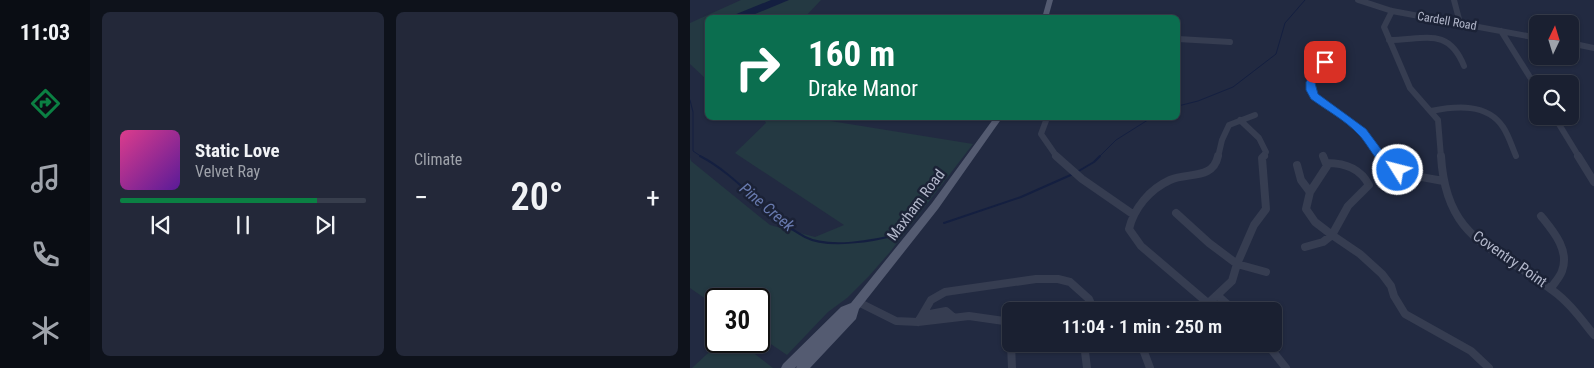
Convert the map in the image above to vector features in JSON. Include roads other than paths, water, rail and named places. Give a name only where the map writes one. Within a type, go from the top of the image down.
[{"type":"main road","points":[[1046,15],[1050,0]]},
{"type":"main road","name":"Maxham Road","points":[[802,368],[852,315],[856,305],[935,206],[997,120]]},
{"type":"main road","name":"Maxham Road","points":[[787,368],[845,310],[856,305]]},
{"type":"street","name":"Cardell Road","points":[[1358,0],[1392,11],[1529,36]]},
{"type":"street","points":[[1454,0],[1460,23]]},
{"type":"street","name":"Coventry Point","points":[[1392,11],[1384,27],[1410,88],[1431,111],[1440,128],[1444,181],[1450,203],[1458,217],[1475,237],[1551,288],[1566,301],[1594,335]]},
{"type":"street","points":[[1502,31],[1508,44],[1529,76]]},
{"type":"street","points":[[1389,40],[1431,38],[1443,40],[1453,45],[1464,66]]},
{"type":"street","points":[[1180,39],[1230,42]]},
{"type":"street","points":[[1579,45],[1593,49]]},
{"type":"street","points":[[1325,62],[1310,82],[1311,90],[1320,102],[1350,120],[1362,131],[1376,152],[1389,165],[1408,174],[1444,181]]},
{"type":"street","points":[[1431,111],[1465,106],[1486,113],[1494,118],[1503,128],[1516,156]]},
{"type":"street","points":[[1207,302],[1141,246],[1129,229],[1131,220],[1141,204],[1156,190],[1172,180],[1207,172],[1218,162],[1220,143],[1229,125],[1255,115]]},
{"type":"street","points":[[1046,120],[1041,134],[1046,145],[1080,179],[1134,215]]},
{"type":"street","points":[[1211,302],[1232,281],[1237,264],[1254,226],[1266,209],[1262,158],[1266,152],[1265,145],[1256,133],[1240,120]]},
{"type":"street","points":[[1559,125],[1594,182]]},
{"type":"street","points":[[1305,247],[1323,242],[1332,235],[1348,206],[1368,186],[1366,180],[1350,165],[1325,160],[1310,192],[1306,208],[1315,222],[1332,235],[1360,254],[1382,274],[1391,286],[1394,296],[1405,314],[1471,351],[1489,368]]},
{"type":"street","points":[[1297,165],[1301,180],[1310,192]]},
{"type":"street","points":[[1176,213],[1209,243],[1237,264],[1266,272]]},
{"type":"street","points":[[1541,216],[1556,235],[1565,258],[1562,271],[1551,288]]},
{"type":"street","points":[[920,322],[931,300],[945,292],[1036,279],[1058,279],[1070,282],[1090,302]]},
{"type":"street","points":[[1217,295],[1225,302]]},
{"type":"street","points":[[856,305],[896,320],[920,322],[929,326],[945,323],[954,317],[969,316],[1002,321]]},
{"type":"street","points":[[1011,352],[1012,368]]},
{"type":"street","points":[[1085,352],[1087,368]]},
{"type":"street","points":[[1142,352],[1150,368]]},
{"type":"street","points":[[1273,352],[1286,368]]},
{"type":"water","points":[[771,0],[789,0],[753,15],[734,15]]},
{"type":"waterway","name":"Pine Creek","points":[[1180,106],[1198,101],[1233,87],[1276,54],[1285,23],[1305,0]]},
{"type":"waterway","name":"Pine Creek","points":[[690,100],[693,112],[693,151],[702,157]]},
{"type":"waterway","name":"Pine Creek","points":[[1077,172],[1094,162],[1116,140],[1148,120]]},
{"type":"waterway","name":"Pine Creek","points":[[700,156],[727,174],[791,228],[815,241],[852,243],[899,234]]},
{"type":"waterway","name":"Pine Creek","points":[[944,223],[1021,197],[1073,174]]}]
